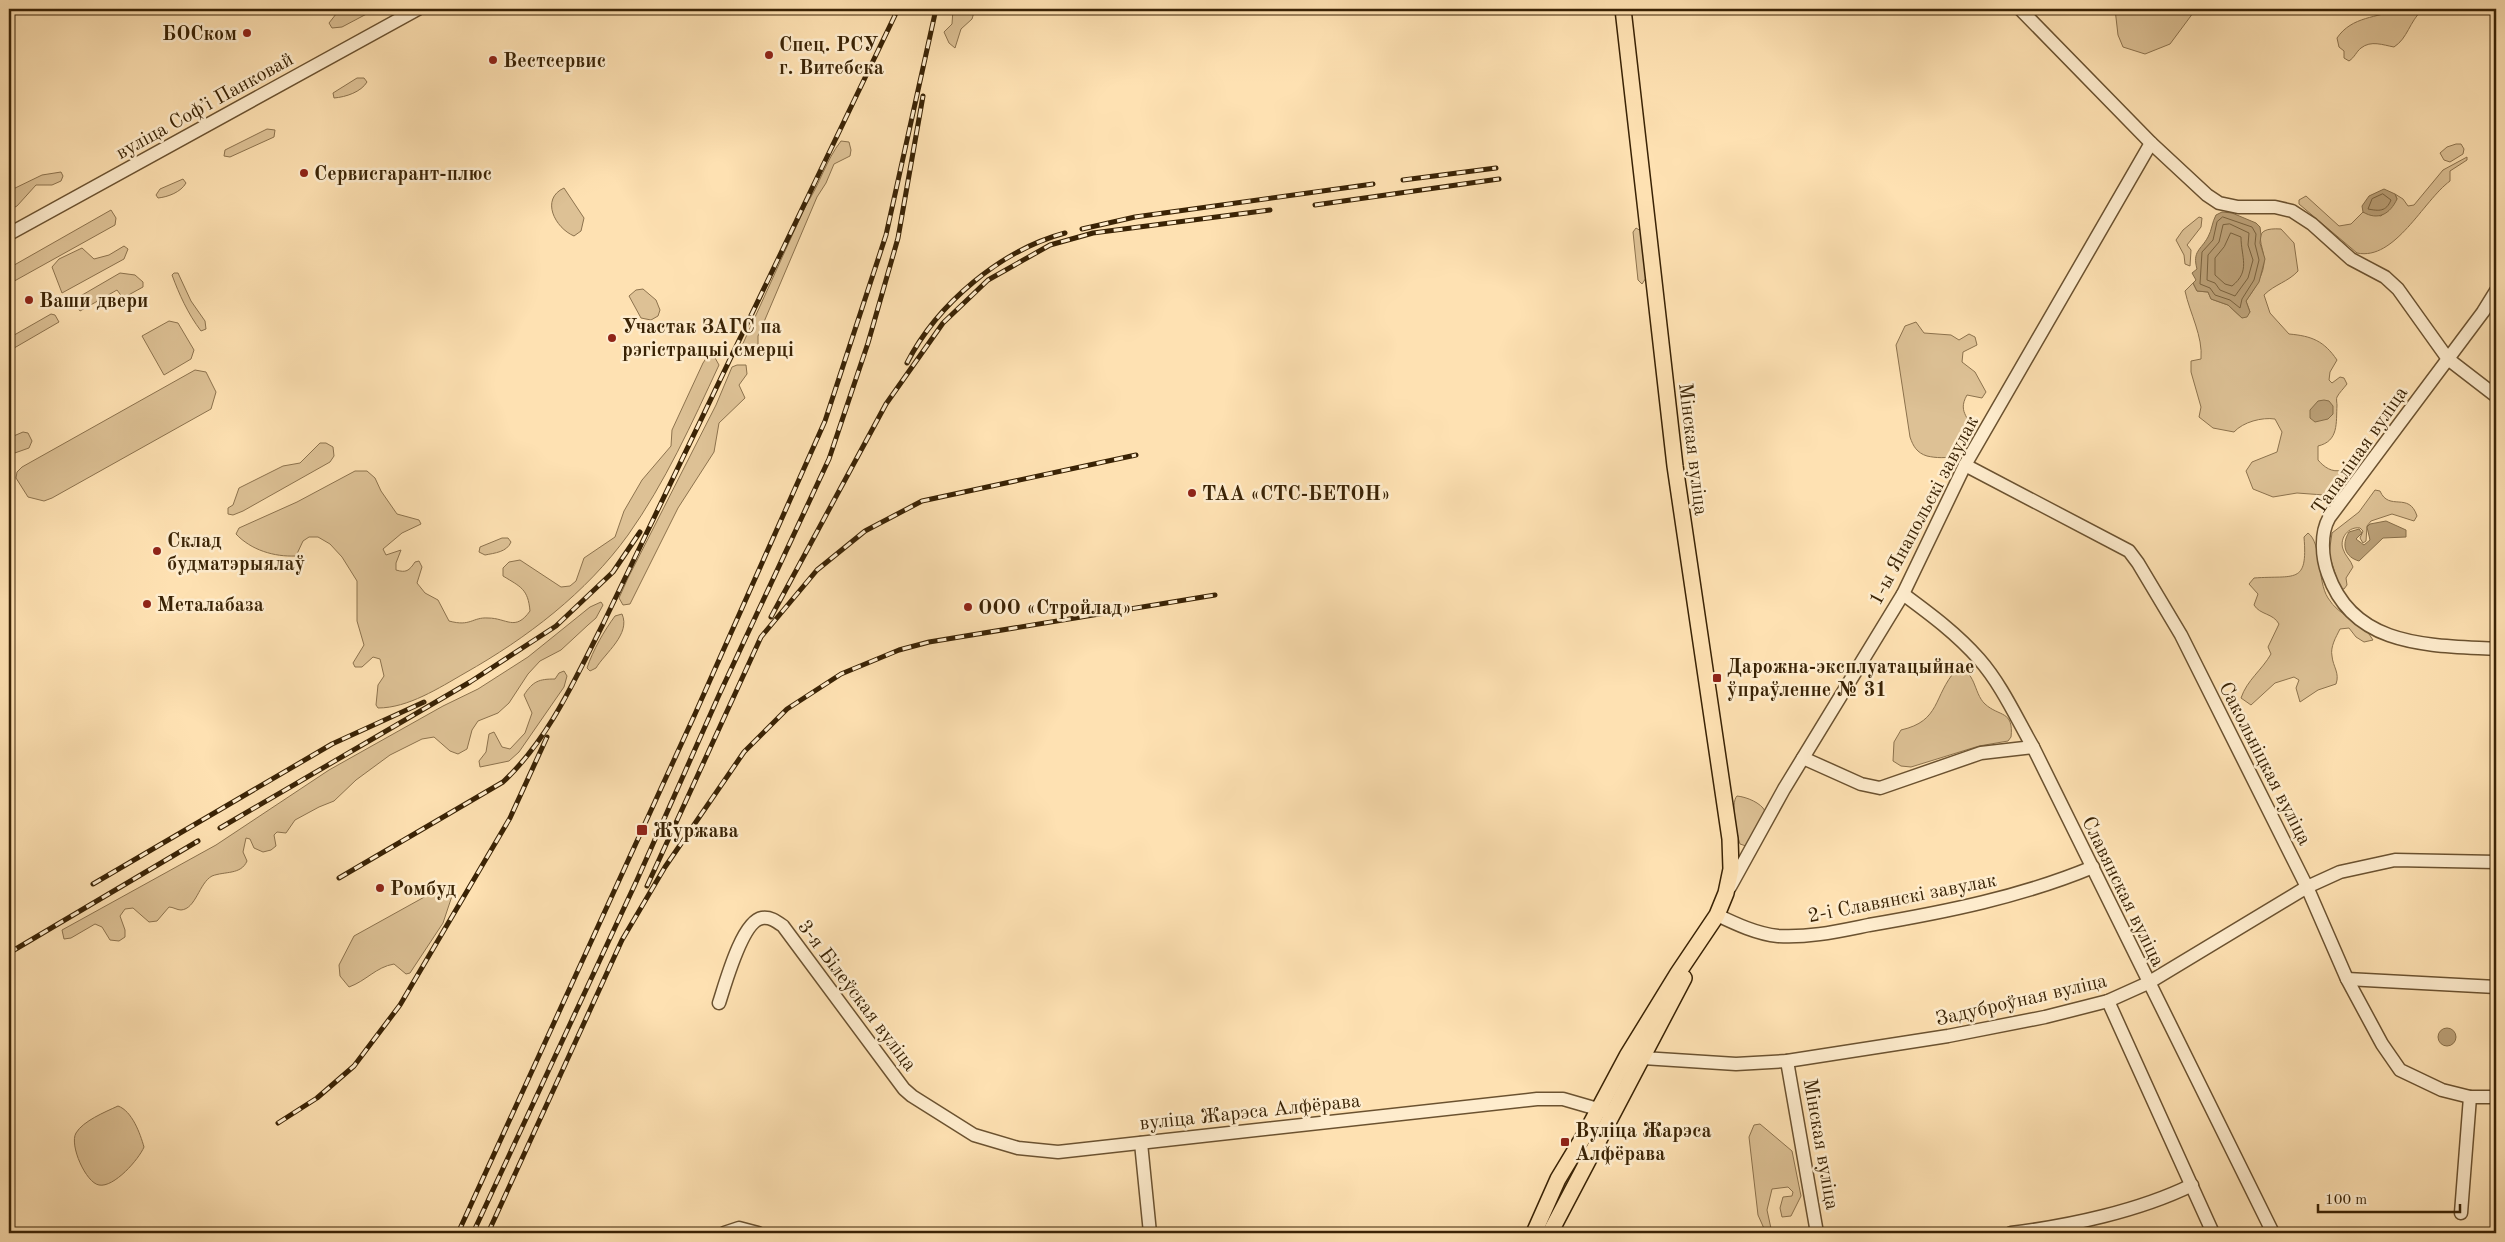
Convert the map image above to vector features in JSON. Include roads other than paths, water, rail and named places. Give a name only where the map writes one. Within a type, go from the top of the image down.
[{"type":"main road","name":"Мінская вуліца","points":[[1623,9],[1675,466],[1730,839],[1732,869],[1726,893],[1717,915],[1701,941]]},
{"type":"main road","points":[[1534,1233],[1558,1179],[1627,1056],[1678,973],[1701,941]]},
{"type":"main road","points":[[1550,1233],[1672,1004],[1701,941]]},
{"type":"main road","points":[[1627,1056],[1643,1058]]},
{"type":"street","name":"вуліца Софʼі Панковай","points":[[9,234],[418,9]]},
{"type":"street","points":[[2020,9],[2151,143],[2207,195],[2219,203],[2238,207],[2275,207],[2292,211],[2312,224],[2351,258],[2385,277],[2398,289],[2448,359],[2496,396]]},
{"type":"street","name":"1-ы Янапольскі завулак","points":[[1726,893],[1803,758],[1903,594],[1965,465],[2151,143]]},
{"type":"street","name":"Тапаліная вуліца","points":[[2496,290],[2448,359],[2329,518],[2323,542],[2326,567],[2335,593],[2350,613],[2387,636],[2425,644],[2496,649]]},
{"type":"street","name":"Сакольніцкая вуліца","points":[[1965,465],[2129,552],[2138,563],[2181,635],[2307,887],[2347,979],[2382,1044],[2400,1070],[2442,1090],[2470,1097],[2496,1097]]},
{"type":"street","name":"Славянская вуліца","points":[[1903,594],[1946,626],[1979,659],[1997,683],[2033,747],[2272,1233]]},
{"type":"street","points":[[1803,758],[1861,784],[1880,788],[1981,753],[2033,747]]},
{"type":"street","name":"Задуброўная вуліца","points":[[1643,1058],[1736,1064],[1787,1061],[1948,1036],[2045,1017],[2108,1002],[2148,983],[2307,887],[2340,872],[2387,861],[2414,859],[2496,862]]},
{"type":"street","name":"2-і Славянскі завулак","points":[[1717,915],[1743,927],[1776,936],[1805,936],[1940,913],[2049,885],[2093,867]]},
{"type":"street","name":"3-я Білеўская вуліца","points":[[719,1003],[743,937],[752,924],[760,918],[772,918],[789,933],[904,1089]]},
{"type":"street","points":[[2347,979],[2496,987]]},
{"type":"street","points":[[2108,1002],[2213,1233]]},
{"type":"street","name":"Мінская вуліца","points":[[1787,1061],[1817,1233]]},
{"type":"street","name":"вуліца Жарэса Алфёрава","points":[[904,1089],[974,1136],[1018,1148],[1058,1152],[1537,1099],[1563,1099],[1599,1108],[1614,1114]]},
{"type":"street","points":[[2461,1213],[2470,1097]]},
{"type":"street","points":[[1141,1143],[1150,1233]]},
{"type":"street","points":[[2011,1233],[2050,1231],[2167,1198],[2192,1185]]},
{"type":"street","points":[[724,1233],[739,1228],[758,1233]]},
{"type":"water","points":[[2384,189],[2395,194],[2397,199],[2391,209],[2379,216],[2368,215],[2363,212],[2362,206],[2369,196]]},
{"type":"water","points":[[2222,212],[2232,213],[2256,223],[2260,227],[2260,243],[2265,259],[2259,282],[2246,301],[2250,312],[2247,317],[2242,318],[2228,305],[2211,299],[2208,292],[2197,291],[2193,283],[2196,280],[2192,273],[2197,269],[2196,254],[2209,234],[2216,215]]},
{"type":"water","points":[[2318,401],[2329,401],[2333,406],[2333,414],[2328,419],[2315,422],[2310,418],[2310,410]]},
{"type":"water","points":[[2386,521],[2406,530],[2406,537],[2383,538],[2359,561],[2350,557],[2345,546],[2349,532],[2359,529],[2362,533],[2356,539],[2364,545],[2370,540],[2367,527],[2370,524]]},
{"type":"water","points":[[2443,1028],[2451,1028],[2456,1033],[2454,1044],[2443,1046],[2438,1041],[2438,1033]]},
{"type":"railway","points":[[339,878],[503,782],[534,747],[560,708],[603,624],[898,9]]},
{"type":"railway","points":[[458,1233],[695,714],[825,421],[886,235],[936,9]]},
{"type":"railway","points":[[473,1233],[829,459],[868,343],[898,238],[923,96]]},
{"type":"railway","points":[[1403,180],[1496,168]]},
{"type":"railway","points":[[1315,205],[1499,179]]},
{"type":"railway","points":[[1082,229],[1135,217],[1373,184]]},
{"type":"railway","points":[[771,617],[886,404],[943,323],[988,280],[1050,245],[1093,233],[1270,210]]},
{"type":"railway","points":[[907,363],[935,320],[973,282],[1018,252],[1041,241],[1065,233]]},
{"type":"railway","points":[[647,886],[761,637],[817,570],[865,531],[922,501],[1136,455]]},
{"type":"railway","points":[[220,828],[470,682],[556,626],[613,572],[640,532]]},
{"type":"railway","points":[[488,1233],[622,940],[665,867],[744,752],[787,709],[841,674],[899,650],[929,642],[1215,595]]},
{"type":"railway","points":[[93,884],[332,744],[424,702]]},
{"type":"railway","points":[[278,1123],[317,1098],[354,1066],[400,1005],[510,818],[547,737]]},
{"type":"railway","points":[[9,953],[198,841]]},
{"type":"place","name":"БОСком","points":[[247,33]]},
{"type":"place","name":"Спец. РСУ г. Витебска","points":[[769,55]]},
{"type":"place","name":"Вестсервис","points":[[493,60]]},
{"type":"place","name":"Сервисгарант-плюс","points":[[304,173]]},
{"type":"place","name":"Ваши двери","points":[[29,300]]},
{"type":"place","name":"Участак ЗАГС па рэгістрацыі смерці","points":[[612,338]]},
{"type":"place","name":"ТАА «СТС-БЕТОН»","points":[[1192,493]]},
{"type":"place","name":"Склад будматэрыялаў","points":[[157,551]]},
{"type":"place","name":"Металабаза","points":[[147,604]]},
{"type":"place","name":"ООО «Стройлад»","points":[[968,607]]},
{"type":"place","name":"Дарожна-эксплуатацыйнае ўпраўленне № 31","points":[[1717,678]]},
{"type":"place","name":"Журжава","points":[[642,830]]},
{"type":"place","name":"Ромбуд","points":[[380,888]]},
{"type":"place","name":"Вуліца Жарэса Алфёрава","points":[[1565,1142]]}]
